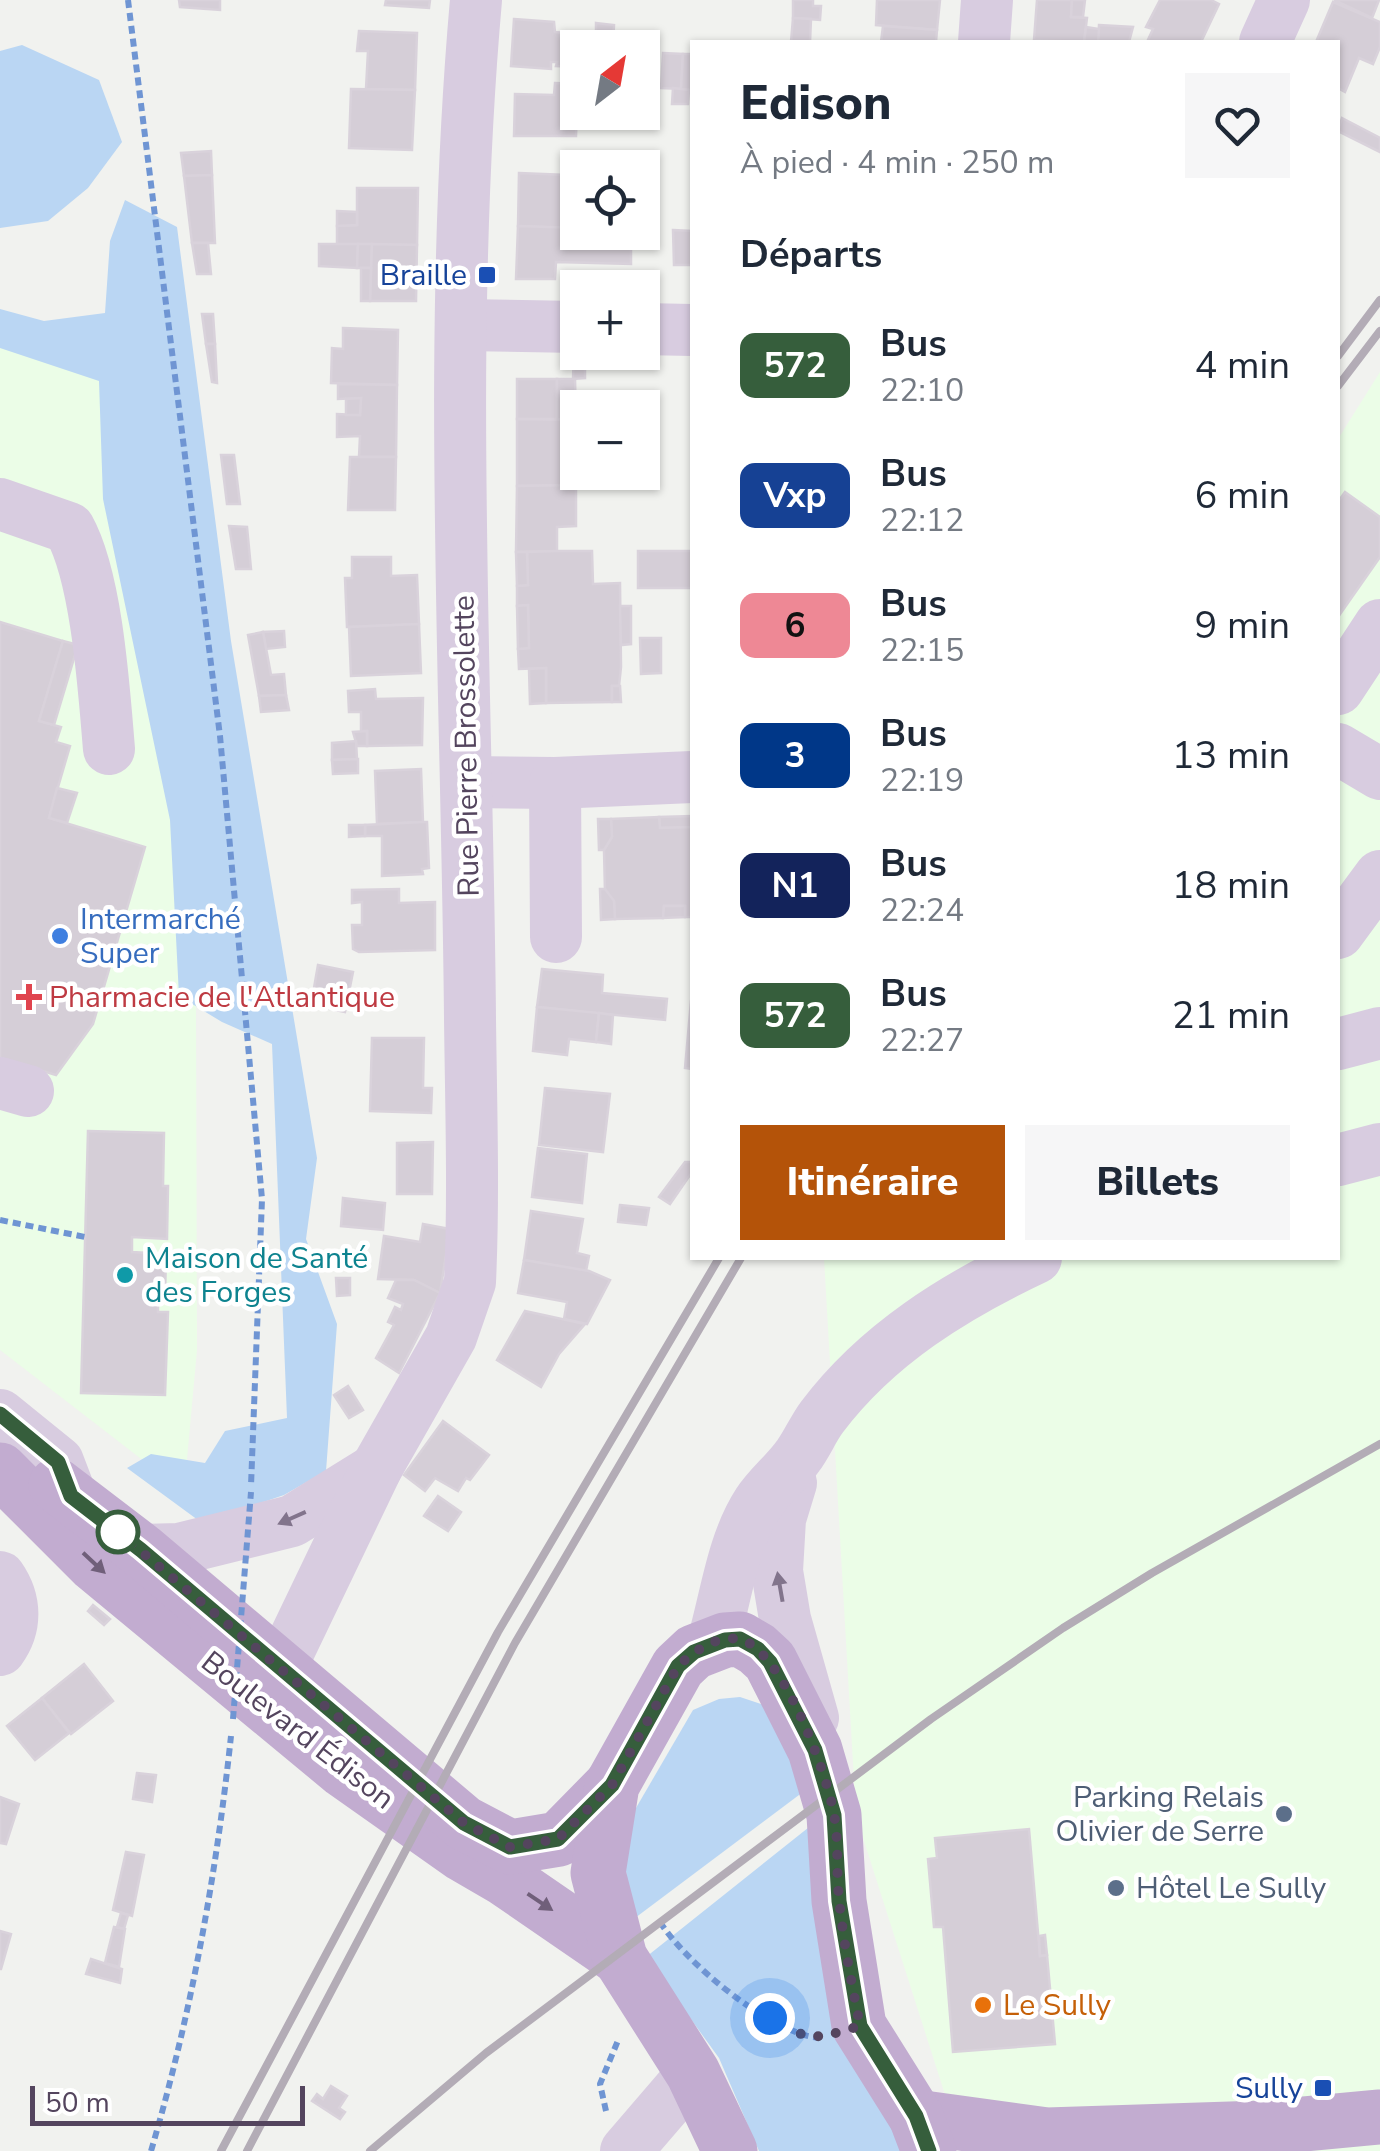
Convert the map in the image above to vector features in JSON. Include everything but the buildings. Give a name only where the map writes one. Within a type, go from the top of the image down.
[{"type":"main road","name":"Boulevard Édison","points":[[0,1439],[141,1550],[464,1823],[510,1847],[558,1839],[612,1785]]},
{"type":"main road","name":"Boulevard Édison","points":[[0,1470],[94,1564],[316,1748],[462,1854],[620,1958]]},
{"type":"main road","points":[[730,2151],[693,2073],[620,1958],[598,1873],[612,1785],[678,1666],[714,1642],[740,1639],[758,1649],[770,1662],[815,1750],[834,1815],[839,1901],[860,2026],[922,2134],[1033,2143],[1380,2116]]},
{"type":"street","name":"Rue Pierre Brossolette","points":[[281,1667],[376,1468],[451,1337],[470,1282],[462,325],[466,116],[476,0]]},
{"type":"street","points":[[984,40],[987,0]]},
{"type":"street","points":[[1266,40],[1284,0]]},
{"type":"street","points":[[462,325],[560,328]]},
{"type":"street","points":[[660,329],[690,330]]},
{"type":"street","points":[[0,504],[69,528],[81,549],[102,670],[110,749]]},
{"type":"street","points":[[1340,686],[1380,625]]},
{"type":"street","points":[[1340,751],[1380,774]]},
{"type":"street","points":[[468,782],[555,783],[690,776]]},
{"type":"street","points":[[555,783],[556,937]]},
{"type":"street","points":[[1340,930],[1380,876]]},
{"type":"street","points":[[1340,1043],[1380,1033]]},
{"type":"street","points":[[1340,1159],[1380,1148]]},
{"type":"street","points":[[714,1642],[738,1548],[757,1504],[796,1458],[822,1417],[860,1373],[894,1342],[972,1290],[1032,1260]]},
{"type":"street","points":[[0,1414],[58,1462],[71,1496]]},
{"type":"street","points":[[796,1458],[780,1519],[777,1572],[786,1619],[813,1709],[815,1750]]},
{"type":"street","name":"Rue Pierre Brossolette","points":[[141,1550],[179,1549],[292,1520],[376,1468]]},
{"type":"street","points":[[0,1577],[10,1591],[14,1620],[0,1650]]},
{"type":"street","points":[[281,1667],[316,1748]]},
{"type":"street","points":[[626,2151],[693,2073]]},
{"type":"path","points":[[128,0],[220,736],[262,1199],[251,1492],[220,1840],[179,2058],[151,2151]]},
{"type":"path","points":[[0,1220],[85,1237]]},
{"type":"path","points":[[654,1913],[674,1944],[695,1965],[796,2034],[818,2038],[860,2026]]},
{"type":"shaded area","points":[[22,45],[99,80],[122,142],[88,188],[48,221],[0,228],[0,51]]},
{"type":"shaded area","points":[[125,200],[177,227],[231,641],[317,1158],[306,1239],[337,1324],[326,1471],[284,1495],[202,1523],[127,1468],[151,1454],[205,1463],[225,1431],[287,1418],[272,1044],[222,1022],[179,996],[170,820],[103,499],[99,381],[0,348],[0,309],[44,321],[105,313],[110,241]]},
{"type":"shaded area","points":[[0,329],[144,371],[196,998],[197,1350],[184,1492],[0,1350]]},
{"type":"shaded area","points":[[1380,372],[1380,2151],[963,2151],[856,1816],[824,1260],[1340,1260],[1340,436]]},
{"type":"shaded area","points":[[740,1697],[770,1707],[807,1789],[631,1921],[622,1832],[693,1710],[719,1699]]},
{"type":"shaded area","points":[[823,1816],[907,2151],[759,2151],[719,2058],[646,1957]]},
{"type":"railway","points":[[1340,353],[1380,300]]},
{"type":"railway","points":[[1340,383],[1380,331]]},
{"type":"railway","points":[[221,2151],[498,1632],[718,1260]]},
{"type":"railway","points":[[247,2151],[515,1643],[740,1260]]},
{"type":"railway","points":[[370,2151],[486,2053],[931,1719],[1063,1628],[1152,1573],[1380,1444]]},
{"type":"bus line","name":"572","points":[[0,1414],[58,1462],[71,1496],[141,1550],[464,1823],[510,1847],[558,1839],[586,1815],[612,1785],[678,1666],[694,1652],[714,1642],[740,1639],[758,1649],[770,1662],[815,1750],[834,1815],[839,1901],[860,2026],[916,2116],[929,2151]]},
{"type":"place","name":"Braille","points":[[487,275]]},
{"type":"place","name":"Intermarché Super","points":[[60,936]]},
{"type":"place","name":"Pharmacie de l'Atlantique","points":[[29,997]]},
{"type":"place","name":"Maison de Santé des Forges","points":[[125,1275]]},
{"type":"place","name":"Parking Relais Olivier de Serre","points":[[1284,1814]]},
{"type":"place","name":"Hôtel Le Sully","points":[[1116,1888]]},
{"type":"place","name":"Le Sully","points":[[983,2005]]},
{"type":"place","name":"Sully","points":[[1323,2088]]},
{"type":"route","points":[[118,1532],[464,1823],[510,1847],[558,1839],[586,1815],[612,1785],[678,1666],[694,1652],[714,1642],[740,1639],[758,1649],[770,1662],[815,1750],[834,1815],[839,1901],[860,2026],[818,2038],[796,2034],[770,2018]]}]
